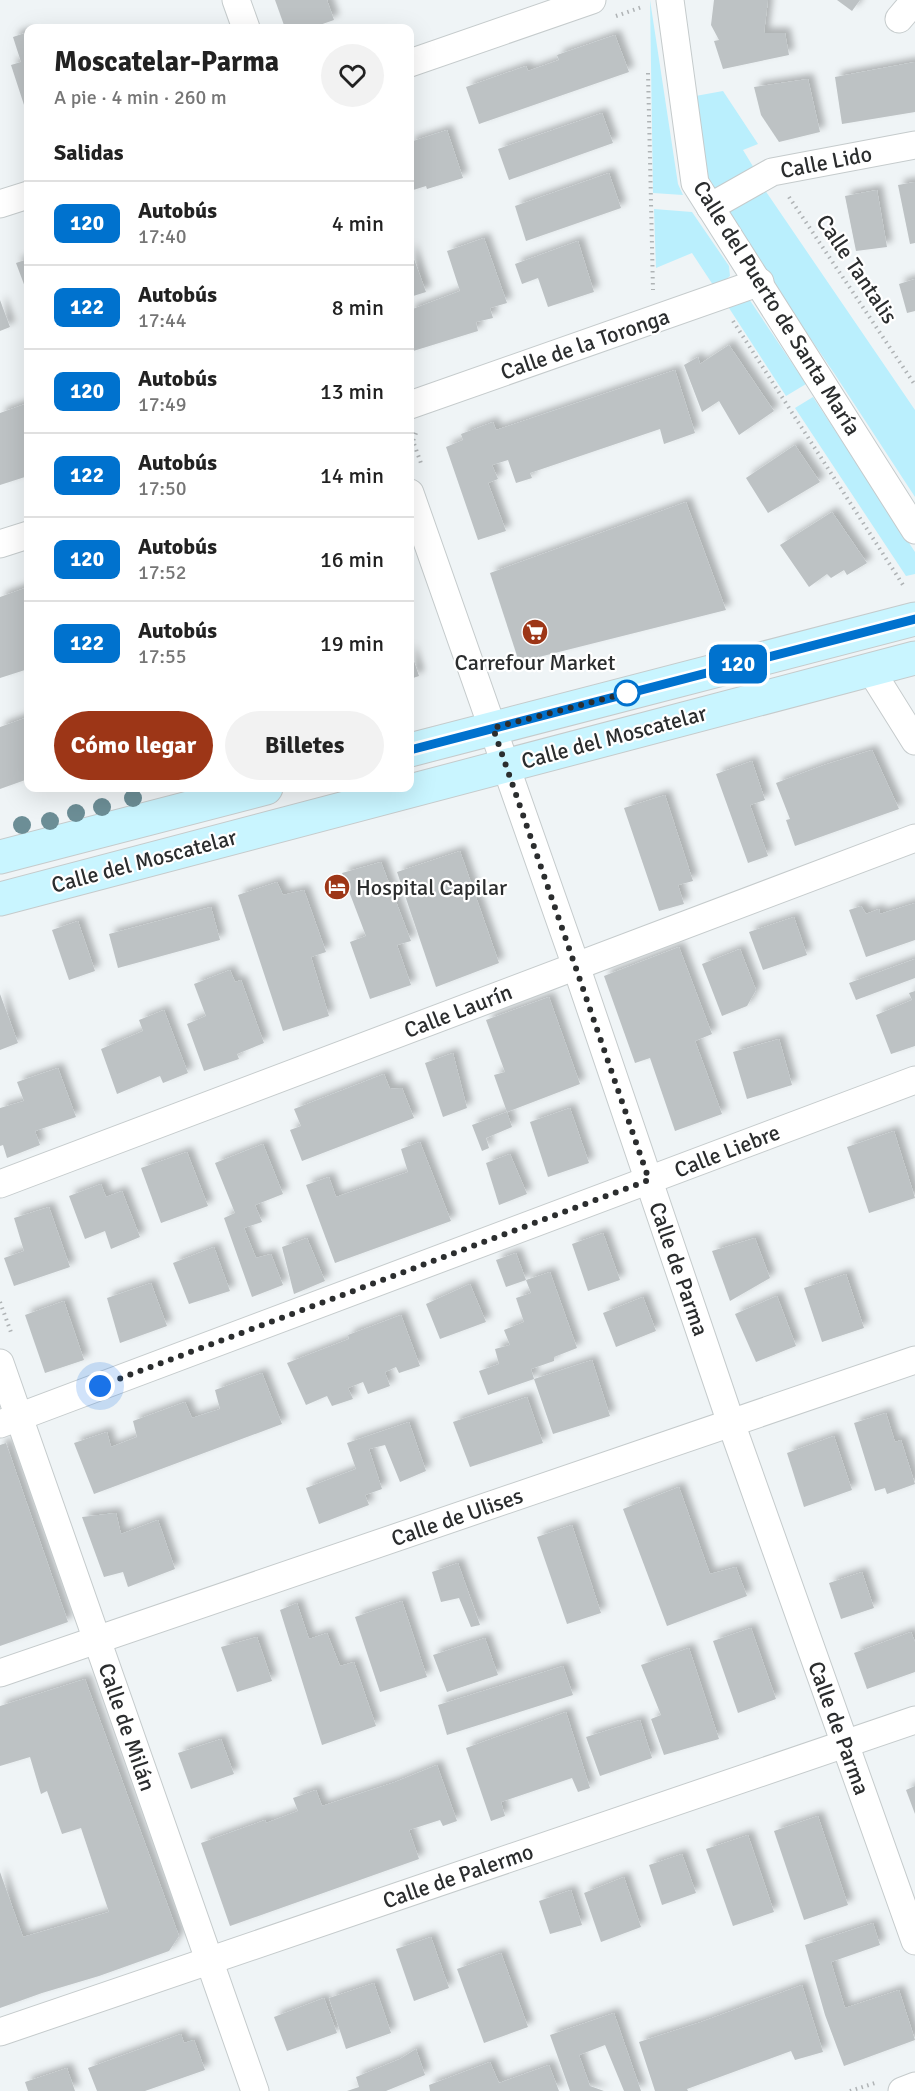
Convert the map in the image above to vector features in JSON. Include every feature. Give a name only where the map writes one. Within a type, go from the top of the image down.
[{"type":"street","points":[[236,0],[245,24]]},
{"type":"street","name":"Calle del Puerto de Santa María","points":[[658,3],[695,183],[760,282],[915,530]]},
{"type":"street","points":[[414,62],[602,9]]},
{"type":"street","name":"Calle Lido","points":[[711,207],[772,172],[915,145]]},
{"type":"street","points":[[0,204],[24,196]]},
{"type":"street","name":"Calle de la Toronga","points":[[414,404],[760,282]]},
{"type":"street","name":"Calle de Parma","points":[[417,483],[493,728],[731,1423],[915,1941]]},
{"type":"street","points":[[0,544],[24,536]]},
{"type":"street","name":"Calle del Moscatelar","points":[[414,749],[915,619]]},
{"type":"street","name":"Calle del Moscatelar","points":[[414,790],[915,658]]},
{"type":"street","points":[[870,669],[915,741]]},
{"type":"street","name":"Calle del Moscatelar","points":[[0,857],[251,792]]},
{"type":"street","name":"Calle del Moscatelar","points":[[0,899],[407,792]]},
{"type":"street","name":"Calle Laurín","points":[[0,1184],[915,838]]},
{"type":"street","name":"Calle Liebre","points":[[10,1420],[915,1080]]},
{"type":"street","name":"Calle de Milán","points":[[7,1353],[10,1420],[96,1640],[255,2091]]},
{"type":"street","name":"Calle de Ulises","points":[[0,1673],[915,1360]]},
{"type":"street","name":"Calle de Palermo","points":[[0,2032],[915,1720]]},
{"type":"street","points":[[902,2091],[915,2086]]},
{"type":"path","points":[[602,9],[658,3]]},
{"type":"path","points":[[647,65],[653,291]]},
{"type":"path","name":"Calle Tantalis","points":[[772,172],[915,385]]},
{"type":"path","points":[[727,312],[905,588],[894,591]]},
{"type":"path","points":[[414,439],[418,430]]},
{"type":"path","points":[[414,452],[417,483]]},
{"type":"path","points":[[0,1302],[7,1353]]},
{"type":"shaded area","points":[[650,0],[678,184],[683,195],[653,193]]},
{"type":"shaded area","points":[[723,91],[758,144],[743,150],[757,173],[715,200],[707,187],[690,97]]},
{"type":"shaded area","points":[[758,180],[915,410],[915,497],[834,373],[717,202]]},
{"type":"shaded area","points":[[654,209],[692,212],[729,266],[730,276],[715,288],[692,253],[656,268]]},
{"type":"shaded area","points":[[749,299],[806,384],[786,396],[727,305]]},
{"type":"shaded area","points":[[813,397],[915,552],[915,574],[906,576],[795,408]]},
{"type":"building","points":[[275,0],[327,0],[334,20],[322,24],[284,24]]},
{"type":"building","points":[[714,0],[768,0],[764,33],[785,33],[789,55],[723,69],[714,41],[719,40],[711,25]]},
{"type":"building","points":[[837,0],[860,0],[852,11]]},
{"type":"building","points":[[24,33],[24,105],[11,65],[21,62],[13,37]]},
{"type":"building","points":[[615,35],[629,72],[479,124],[466,87],[526,66],[528,71],[559,60],[557,55]]},
{"type":"building","points":[[915,62],[915,112],[842,124],[835,77]]},
{"type":"building","points":[[808,79],[820,132],[779,142],[761,115],[754,87]]},
{"type":"building","points":[[602,113],[613,143],[509,180],[498,149]]},
{"type":"building","points":[[447,130],[463,178],[427,189],[426,186],[414,190],[414,141]]},
{"type":"building","points":[[609,173],[621,208],[526,241],[515,206]]},
{"type":"building","points":[[915,182],[915,243],[910,244],[898,185]]},
{"type":"building","points":[[877,190],[887,247],[856,251],[845,196]]},
{"type":"building","points":[[484,238],[507,303],[490,308],[493,318],[476,322],[478,331],[414,351],[414,308],[460,291],[447,251]]},
{"type":"building","points":[[578,241],[594,292],[548,307],[538,278],[522,284],[515,264]]},
{"type":"building","points":[[414,259],[426,292],[414,296]]},
{"type":"building","points":[[24,260],[24,284],[16,263]]},
{"type":"building","points":[[915,279],[915,311],[907,313],[899,284]]},
{"type":"building","points":[[0,300],[10,327],[0,331]]},
{"type":"building","points":[[729,345],[774,411],[739,435],[719,401],[702,412],[684,365],[698,357],[700,364]]},
{"type":"building","points":[[675,370],[695,433],[664,444],[660,429],[530,473],[532,478],[516,483],[508,460],[492,465],[498,479],[488,483],[506,531],[478,540],[446,447],[463,440],[461,434],[493,422],[496,430]]},
{"type":"building","points":[[24,404],[24,477],[0,485],[0,413]]},
{"type":"building","points":[[795,445],[820,482],[768,513],[746,478]]},
{"type":"building","points":[[686,502],[726,610],[519,662],[490,573]]},
{"type":"building","points":[[832,512],[867,563],[847,575],[844,570],[831,578],[827,574],[809,587],[780,545]]},
{"type":"building","points":[[24,588],[24,670],[0,678],[0,597]]},
{"type":"building","points":[[414,661],[419,676],[414,678]]},
{"type":"building","points":[[24,718],[24,780],[0,789],[0,727]]},
{"type":"building","points":[[872,750],[899,809],[795,846],[786,820],[790,819],[776,783]]},
{"type":"building","points":[[752,761],[765,800],[750,805],[768,856],[748,863],[716,774]]},
{"type":"building","points":[[665,795],[693,881],[678,885],[684,904],[659,911],[624,808]]},
{"type":"building","points":[[460,851],[499,963],[436,987],[397,872]]},
{"type":"building","points":[[381,862],[411,941],[397,945],[411,985],[370,999],[350,942],[366,936],[342,873]]},
{"type":"building","points":[[277,882],[283,895],[304,890],[326,952],[311,957],[329,1016],[283,1031],[238,895]]},
{"type":"building","points":[[915,903],[915,940],[866,957],[849,910],[861,906],[866,914],[879,909],[880,914]]},
{"type":"building","points":[[211,907],[220,940],[118,968],[109,934]]},
{"type":"building","points":[[794,917],[807,955],[763,970],[749,932]]},
{"type":"building","points":[[78,921],[95,971],[69,980],[52,930]]},
{"type":"building","points":[[679,947],[712,1034],[695,1041],[722,1114],[675,1131],[650,1058],[635,1063],[604,976]]},
{"type":"building","points":[[740,949],[756,990],[747,1006],[722,1016],[702,964]]},
{"type":"building","points":[[915,959],[915,978],[856,1000],[849,983]]},
{"type":"building","points":[[230,970],[235,982],[241,980],[264,1043],[237,1054],[239,1059],[204,1071],[187,1024],[206,1016],[194,984]]},
{"type":"building","points":[[915,991],[915,1046],[891,1054],[876,1015],[912,1000],[909,993]]},
{"type":"building","points":[[0,994],[18,1043],[0,1050]]},
{"type":"building","points":[[549,997],[580,1084],[507,1112],[494,1075],[505,1072],[486,1020]]},
{"type":"building","points":[[164,1010],[188,1073],[163,1083],[160,1076],[117,1094],[101,1049],[143,1031],[139,1020]]},
{"type":"building","points":[[779,1039],[792,1085],[747,1099],[733,1052]]},
{"type":"building","points":[[453,1053],[467,1108],[443,1117],[425,1063]]},
{"type":"building","points":[[58,1068],[76,1117],[35,1131],[40,1145],[7,1158],[3,1145],[0,1146],[0,1108],[24,1101],[17,1082]]},
{"type":"building","points":[[384,1074],[390,1089],[402,1088],[414,1118],[302,1161],[290,1130],[301,1126],[294,1109]]},
{"type":"building","points":[[570,1108],[589,1163],[548,1177],[530,1122]]},
{"type":"building","points":[[507,1112],[512,1127],[486,1138],[489,1148],[482,1151],[472,1125]]},
{"type":"building","points":[[894,1131],[915,1198],[869,1213],[847,1147]]},
{"type":"building","points":[[420,1142],[451,1221],[335,1263],[306,1185],[329,1177],[336,1197],[408,1172],[401,1149]]},
{"type":"building","points":[[263,1144],[283,1194],[255,1205],[262,1222],[244,1228],[256,1258],[271,1254],[283,1285],[252,1297],[224,1218],[235,1213],[215,1163]]},
{"type":"building","points":[[187,1152],[208,1206],[161,1223],[141,1168]]},
{"type":"building","points":[[510,1154],[527,1194],[499,1205],[486,1163]]},
{"type":"building","points":[[101,1184],[106,1197],[122,1191],[140,1237],[111,1249],[105,1231],[85,1239],[69,1196]]},
{"type":"building","points":[[49,1207],[70,1267],[14,1286],[4,1258],[24,1251],[14,1218]]},
{"type":"building","points":[[603,1233],[620,1280],[588,1291],[572,1244]]},
{"type":"building","points":[[307,1238],[325,1281],[294,1294],[282,1247]]},
{"type":"building","points":[[755,1238],[770,1278],[730,1301],[712,1251]]},
{"type":"building","points":[[214,1247],[230,1291],[189,1304],[173,1263]]},
{"type":"building","points":[[516,1253],[526,1280],[506,1287],[496,1260]]},
{"type":"building","points":[[550,1272],[577,1348],[554,1357],[554,1361],[531,1369],[534,1379],[488,1395],[479,1371],[499,1364],[495,1349],[510,1345],[504,1330],[524,1322],[516,1298],[531,1293],[526,1280]]},
{"type":"building","points":[[846,1274],[864,1328],[822,1342],[804,1288]]},
{"type":"building","points":[[151,1283],[167,1326],[120,1343],[107,1298]]},
{"type":"building","points":[[470,1284],[486,1322],[440,1339],[426,1304]]},
{"type":"building","points":[[777,1296],[796,1346],[756,1362],[735,1314]]},
{"type":"building","points":[[643,1297],[656,1331],[616,1347],[603,1313]]},
{"type":"building","points":[[64,1301],[84,1360],[45,1373],[25,1315]]},
{"type":"building","points":[[401,1315],[420,1366],[399,1373],[396,1367],[385,1372],[390,1386],[368,1394],[363,1382],[348,1388],[353,1399],[332,1406],[327,1396],[306,1405],[287,1363],[349,1339],[348,1335]]},
{"type":"building","points":[[592,1360],[610,1416],[553,1434],[534,1379]]},
{"type":"building","points":[[262,1373],[282,1424],[94,1494],[74,1443],[107,1432],[111,1447],[137,1437],[133,1421],[185,1402],[192,1418],[220,1409],[215,1390]]},
{"type":"building","points":[[527,1397],[543,1443],[470,1467],[453,1422]]},
{"type":"building","points":[[886,1413],[895,1442],[901,1440],[915,1484],[887,1494],[885,1488],[875,1491],[854,1423]]},
{"type":"building","points":[[409,1422],[426,1471],[400,1482],[385,1445],[369,1449],[382,1489],[365,1495],[369,1505],[319,1524],[306,1488],[356,1469],[347,1443]]},
{"type":"building","points":[[834,1436],[852,1490],[804,1507],[787,1453]]},
{"type":"building","points":[[6,1443],[68,1622],[0,1646],[0,1445]]},
{"type":"building","points":[[679,1487],[710,1574],[736,1567],[747,1596],[667,1626],[623,1509]]},
{"type":"building","points":[[116,1513],[121,1534],[158,1520],[175,1569],[128,1587],[123,1572],[104,1577],[82,1517]]},
{"type":"building","points":[[572,1525],[601,1613],[567,1624],[537,1537]]},
{"type":"building","points":[[458,1563],[480,1625],[471,1627],[459,1598],[441,1602],[432,1572]]},
{"type":"building","points":[[862,1572],[874,1608],[841,1619],[829,1583]]},
{"type":"building","points":[[402,1601],[427,1677],[380,1692],[355,1617]]},
{"type":"building","points":[[297,1603],[309,1639],[327,1633],[340,1666],[354,1662],[376,1726],[322,1745],[280,1610]]},
{"type":"building","points":[[751,1628],[776,1699],[738,1713],[713,1641]]},
{"type":"building","points":[[911,1632],[915,1642],[915,1672],[867,1689],[854,1653]]},
{"type":"building","points":[[257,1637],[272,1681],[237,1692],[221,1647]]},
{"type":"building","points":[[485,1638],[498,1675],[447,1692],[433,1655]]},
{"type":"building","points":[[689,1648],[719,1739],[664,1755],[651,1719],[661,1715],[641,1665]]},
{"type":"building","points":[[563,1666],[573,1695],[447,1735],[438,1705]]},
{"type":"building","points":[[85,1679],[179,1936],[169,1951],[0,2008],[0,1872],[23,1937],[109,1912],[81,1828],[62,1834],[47,1791],[41,1794],[30,1757],[0,1766],[0,1706]]},
{"type":"building","points":[[566,1712],[590,1788],[578,1792],[572,1778],[501,1802],[505,1816],[491,1821],[466,1748]]},
{"type":"building","points":[[640,1720],[652,1758],[600,1776],[586,1737]]},
{"type":"building","points":[[221,1739],[234,1774],[191,1789],[178,1753]]},
{"type":"building","points":[[437,1765],[457,1821],[443,1826],[440,1820],[409,1830],[419,1859],[230,1926],[201,1843],[298,1811],[293,1798],[316,1790],[322,1806],[395,1782]]},
{"type":"building","points":[[915,1786],[915,1814],[906,1790]]},
{"type":"building","points":[[818,1816],[848,1905],[804,1920],[774,1831]]},
{"type":"building","points":[[748,1835],[774,1912],[733,1926],[706,1849]]},
{"type":"building","points":[[682,1854],[696,1893],[662,1905],[649,1865]]},
{"type":"building","points":[[624,1877],[641,1927],[601,1942],[584,1893]]},
{"type":"building","points":[[571,1890],[582,1925],[550,1934],[539,1901]]},
{"type":"building","points":[[873,1923],[880,1945],[831,1962],[845,2008],[899,1990],[915,2040],[844,2066],[825,2015],[805,1945]]},
{"type":"building","points":[[431,1937],[449,1988],[414,2001],[396,1949]]},
{"type":"building","points":[[501,1953],[528,2027],[484,2043],[457,1969]]},
{"type":"building","points":[[374,1983],[391,2033],[346,2049],[329,1998]]},
{"type":"building","points":[[802,1985],[823,2052],[795,2060],[791,2051],[687,2089],[688,2091],[655,2091],[639,2042]]},
{"type":"building","points":[[324,1998],[337,2033],[287,2051],[274,2017]]},
{"type":"building","points":[[614,2013],[641,2091],[624,2091],[605,2045],[579,2055],[590,2086],[604,2091],[570,2091],[550,2035]]},
{"type":"building","points":[[181,2034],[184,2043],[194,2040],[205,2070],[145,2091],[97,2091],[88,2068]]},
{"type":"building","points":[[416,2049],[425,2075],[386,2091],[347,2091],[359,2087],[356,2077],[400,2059]]},
{"type":"building","points":[[490,2062],[499,2083],[549,2065],[559,2091],[430,2091],[429,2085]]},
{"type":"building","points":[[67,2068],[75,2091],[28,2091],[25,2082]]},
{"type":"bus line","name":"120","points":[[414,749],[915,619]]},
{"type":"place","name":"Carrefour Market","points":[[535,632]]},
{"type":"place","name":"Hospital Capilar","points":[[337,887]]},
{"type":"route","points":[[100,1386],[649,1180],[493,728],[627,693]]}]
